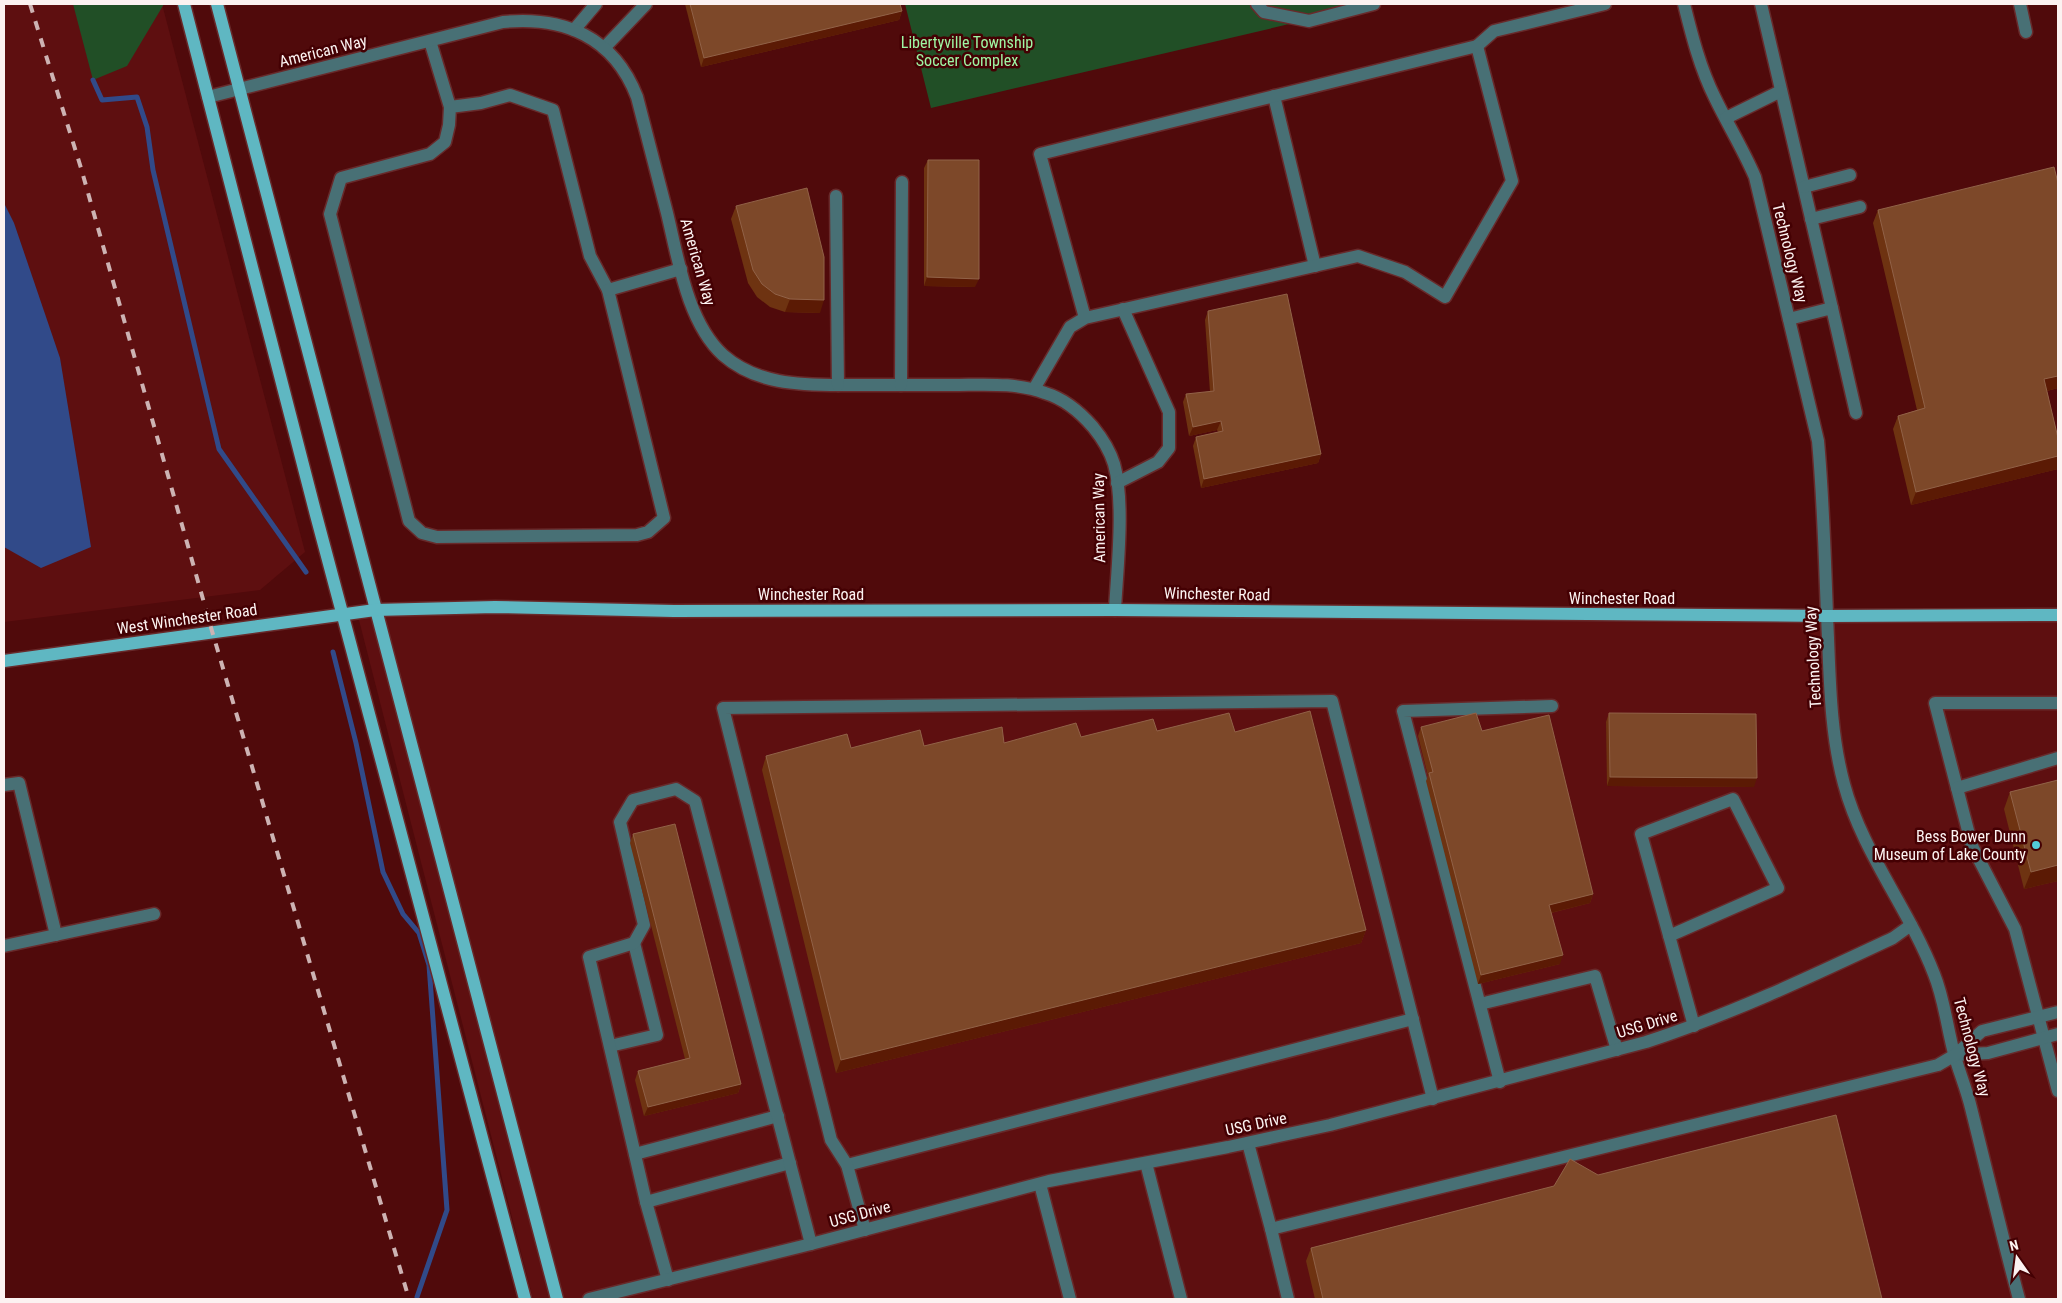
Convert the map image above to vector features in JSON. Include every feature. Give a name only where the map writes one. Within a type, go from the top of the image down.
[{"type":"main road","points":[[184,4],[342,614],[525,1299]]},
{"type":"main road","points":[[217,4],[557,1299]]},
{"type":"main road","name":"Winchester Road","points":[[375,610],[495,607],[674,611],[1115,610],[1827,616],[2058,615]]},
{"type":"main road","name":"West Winchester Road","points":[[4,661],[375,610]]},
{"type":"street","points":[[574,30],[596,4]]},
{"type":"street","points":[[604,48],[646,4]]},
{"type":"street","points":[[1257,4],[1264,12],[1309,21],[1350,6],[1374,4]]},
{"type":"street","points":[[1085,318],[1040,154],[1477,46],[1494,31],[1606,4]]},
{"type":"street","name":"Technology Way","points":[[1684,4],[1695,51],[1714,98],[1745,153],[1754,177],[1818,441],[1822,485],[1830,706],[1844,785],[1851,806],[1878,865],[1911,924],[1934,974],[1944,1003],[1955,1055],[1971,1107],[2019,1299]]},
{"type":"street","points":[[1761,4],[1856,413]]},
{"type":"street","points":[[2020,4],[2026,32]]},
{"type":"street","name":"American Way","points":[[208,97],[503,22],[526,20],[554,23],[584,34],[617,60],[632,84],[637,97],[681,269],[696,316],[710,339],[723,354],[744,370],[762,378],[801,385],[1010,385],[1048,393],[1068,404],[1083,415],[1099,435],[1115,466],[1119,527],[1115,610]]},
{"type":"street","points":[[430,41],[450,107],[449,125],[445,142],[430,154],[340,178],[330,214],[409,521],[422,533],[437,537],[637,535],[648,532],[664,518],[608,290],[590,256],[553,110],[510,95],[481,103],[450,107]]},
{"type":"street","points":[[1034,389],[1070,327],[1085,318],[1358,256],[1405,272],[1445,297],[1512,181],[1477,46]]},
{"type":"street","points":[[1726,118],[1781,90]]},
{"type":"street","points":[[1274,96],[1315,266]]},
{"type":"street","points":[[1804,187],[1850,175]]},
{"type":"street","points":[[901,385],[902,182]]},
{"type":"street","points":[[836,196],[838,385]]},
{"type":"street","points":[[1811,219],[1860,207]]},
{"type":"street","points":[[608,290],[681,269]]},
{"type":"street","points":[[1789,319],[1832,308]]},
{"type":"street","points":[[1117,483],[1158,462],[1169,448],[1168,412],[1123,310]]},
{"type":"street","points":[[865,1230],[847,1165],[831,1140],[723,708],[1332,701],[1433,1099]]},
{"type":"street","points":[[2058,702],[1935,703],[1972,846],[2015,929],[2058,1091]]},
{"type":"street","points":[[1500,1082],[1403,711],[1552,706]]},
{"type":"street","points":[[1957,788],[2058,758]]},
{"type":"street","points":[[4,785],[19,783],[56,935]]},
{"type":"street","points":[[610,1046],[657,1035],[634,943],[644,925],[620,822],[633,800],[676,789],[695,801],[811,1244]]},
{"type":"street","points":[[1669,936],[1778,888],[1733,799],[1641,834],[1669,936],[1694,1026]]},
{"type":"street","points":[[4,946],[154,914]]},
{"type":"street","name":"USG Drive","points":[[589,1299],[811,1244],[1040,1184],[1330,1125],[1617,1050],[1694,1026],[1759,1000],[1884,942],[1911,924]]},
{"type":"street","points":[[634,943],[589,957],[646,1202],[668,1280]]},
{"type":"street","points":[[1480,1004],[1595,976],[1617,1050]]},
{"type":"street","points":[[1271,1229],[1938,1065],[1955,1055],[1982,1031],[2058,1012]]},
{"type":"street","points":[[847,1165],[1413,1019]]},
{"type":"street","points":[[1955,1055],[1988,1052],[2058,1034]]},
{"type":"street","points":[[635,1154],[778,1116]]},
{"type":"street","points":[[1248,1143],[1288,1299]]},
{"type":"street","points":[[646,1202],[790,1163]]},
{"type":"street","points":[[1146,1163],[1181,1299]]},
{"type":"street","points":[[1040,1184],[1070,1299]]},
{"type":"shaded area","points":[[4,4],[162,4],[305,552],[260,590],[4,622]]},
{"type":"shaded area","points":[[427,609],[2058,615],[2058,1299],[533,1299],[359,620]]},
{"type":"green space","points":[[73,4],[164,4],[127,66],[93,80]]},
{"type":"green space","name":"Libertyville Township Soccer Complex","points":[[905,4],[1375,4],[931,108]]},
{"type":"water","points":[[4,203],[14,223],[60,358],[91,547],[41,568],[4,547]]},
{"type":"building","points":[[690,4],[900,4],[902,11],[704,58]]},
{"type":"building","points":[[928,160],[979,160],[979,279],[927,277]]},
{"type":"building","points":[[2054,167],[2058,183],[2058,376],[2044,379],[2058,438],[2058,456],[1916,492],[1898,416],[1925,408],[1878,210]]},
{"type":"building","points":[[807,188],[824,257],[824,300],[790,299],[775,294],[762,284],[753,270],[736,206]]},
{"type":"building","points":[[1287,294],[1321,454],[1204,479],[1196,437],[1223,431],[1221,421],[1193,427],[1186,394],[1214,391],[1208,311]]},
{"type":"building","points":[[1310,711],[1366,930],[841,1060],[766,756],[847,734],[851,748],[920,730],[924,746],[1002,727],[1004,743],[1076,723],[1081,737],[1153,719],[1157,731],[1229,713],[1235,732]]},
{"type":"building","points":[[1476,713],[1482,731],[1549,715],[1593,894],[1549,905],[1563,955],[1481,975],[1429,773],[1433,772],[1421,727]]},
{"type":"building","points":[[1609,713],[1756,714],[1757,778],[1610,777]]},
{"type":"building","name":"Bess Bower Dunn Museum of Lake County","points":[[2058,780],[2058,865],[2031,872],[2010,792]]},
{"type":"building","points":[[675,824],[741,1084],[648,1107],[638,1071],[690,1058],[633,834]]},
{"type":"building","points":[[1836,1115],[1882,1299],[1323,1299],[1311,1248],[1554,1186],[1570,1159],[1598,1175]]},
{"type":"waterway","points":[[93,80],[102,100],[137,97],[147,127],[153,170],[219,449],[306,572]]},
{"type":"waterway","points":[[333,652],[356,743],[383,872],[403,914],[419,933],[429,965],[447,1210],[417,1297]]},
{"type":"railway","points":[[30,4],[81,168],[212,631],[409,1299]]},
{"type":"place","name":"Bess Bower Dunn Museum of Lake County","points":[[2036,845]]}]
